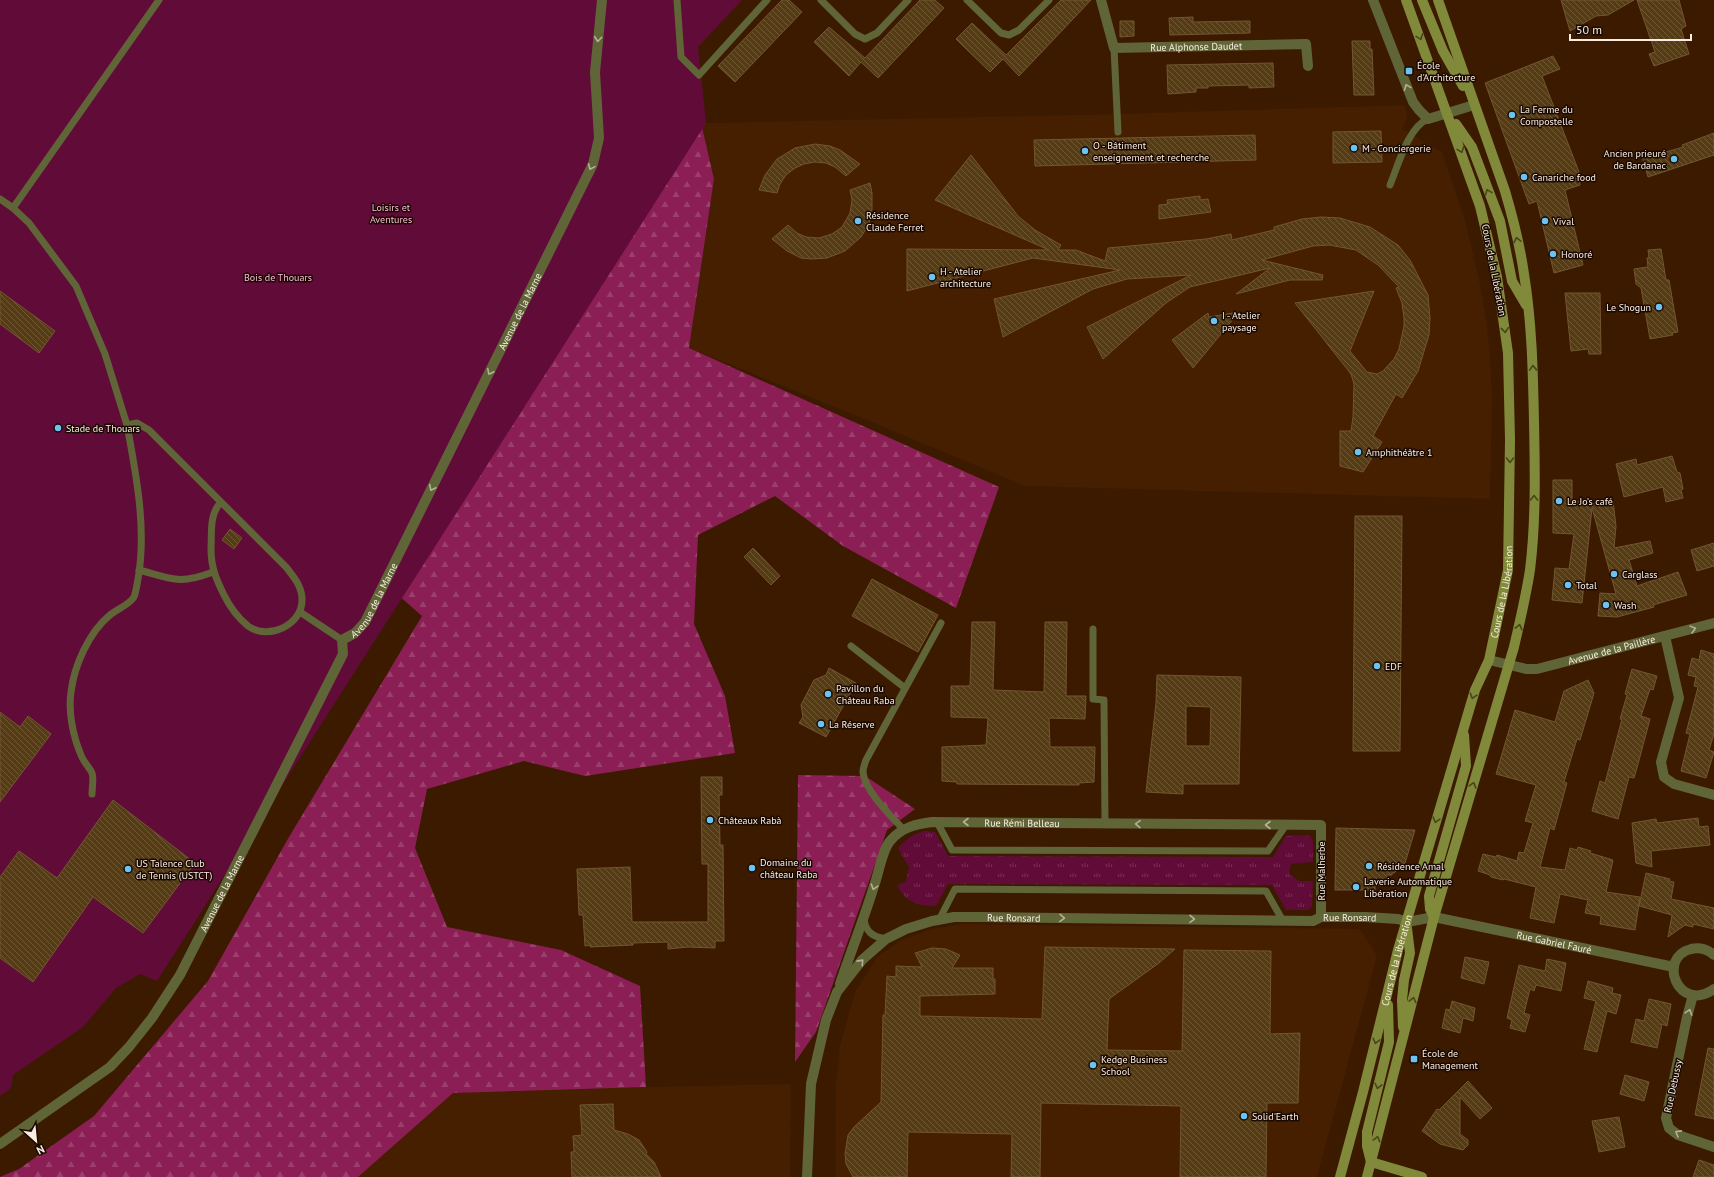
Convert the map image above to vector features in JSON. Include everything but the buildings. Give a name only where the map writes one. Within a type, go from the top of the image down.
[{"type":"main road","name":"Cours de la Libération","points":[[1340,1177],[1406,922],[1475,690],[1489,660],[1508,570],[1510,440],[1508,353],[1497,277],[1486,227],[1462,151],[1406,0]]},
{"type":"main road","points":[[1422,0],[1443,52],[1474,105]]},
{"type":"main road","points":[[1367,1177],[1434,917],[1509,665],[1524,604],[1530,570],[1534,526],[1534,384],[1524,274],[1513,218],[1438,0]]},
{"type":"main road","points":[[1448,113],[1472,147],[1500,221],[1512,281],[1528,308]]},
{"type":"main road","points":[[1434,917],[1430,909],[1430,896],[1466,766],[1463,729]]},
{"type":"main road","points":[[1403,1041],[1402,1000],[1404,980],[1410,953],[1406,922]]},
{"type":"main road","points":[[1371,1162],[1367,1146],[1367,1132],[1389,1042],[1388,993]]},
{"type":"main road","points":[[1371,1162],[1394,1167],[1422,1177]]},
{"type":"street","name":"Avenue de la Marne","points":[[0,1144],[110,1067],[129,1047],[152,1018],[180,975],[343,654],[342,640],[355,633],[365,622],[593,164],[599,138],[595,72],[602,0]]},
{"type":"street","points":[[1101,0],[1114,48]]},
{"type":"street","points":[[1374,0],[1413,102],[1419,110],[1428,119],[1474,105]]},
{"type":"street","name":"Rue Alphonse Daudet","points":[[1114,48],[1306,44],[1308,66]]},
{"type":"street","name":"Avenue de la Paillère","points":[[1489,660],[1526,669],[1537,669],[1714,623]]},
{"type":"street","points":[[1665,636],[1679,698],[1660,762],[1664,776],[1674,784],[1714,796]]},
{"type":"street","name":"Rue Rémi Belleau","points":[[837,992],[864,918],[884,853],[890,840],[914,824],[937,822],[1321,825]]},
{"type":"street","name":"Rue Malherbe","points":[[1321,825],[1321,917]]},
{"type":"street","name":"Rue Ronsard","points":[[807,1177],[811,1084],[826,1020],[837,992],[862,960],[886,939],[906,929],[954,917],[1313,921],[1321,917],[1383,918],[1406,922],[1434,917]]},
{"type":"street","name":"Rue Gabriel Fauré","points":[[1434,917],[1674,967]]},
{"type":"street","points":[[1714,955],[1706,950],[1698,948],[1690,950],[1683,953],[1677,959],[1674,967],[1676,982],[1686,993],[1693,995],[1708,993],[1714,989]]},
{"type":"street","name":"Rue Debussy","points":[[1693,995],[1687,1016],[1666,1118],[1669,1128],[1678,1135],[1714,1147]]},
{"type":"lane","points":[[13,208],[159,0]]},
{"type":"lane","points":[[677,0],[681,57],[699,75],[767,0]]},
{"type":"lane","points":[[821,0],[855,34],[865,39],[877,33],[908,0]]},
{"type":"lane","points":[[967,0],[1000,33],[1009,35],[1019,30],[1049,0]]},
{"type":"lane","points":[[1114,48],[1118,132]]},
{"type":"lane","points":[[1390,185],[1411,134],[1416,126],[1428,119]]},
{"type":"lane","points":[[0,199],[13,208],[29,223],[76,286],[105,354],[127,425],[137,479],[141,544],[139,570],[134,596],[130,602],[109,616],[98,628],[86,646],[76,669],[71,692],[70,719],[81,755],[92,774],[92,794]]},
{"type":"lane","points":[[127,425],[137,423],[149,430],[220,503],[286,567],[296,579],[301,592],[302,601],[300,612],[286,627],[275,632],[262,631],[249,626],[230,607],[213,572],[211,561],[212,519],[215,510],[220,503]]},
{"type":"lane","points":[[139,570],[177,580],[188,580],[213,572]]},
{"type":"lane","points":[[300,612],[342,640]]},
{"type":"lane","points":[[904,830],[879,802],[866,782],[863,771],[866,760],[941,623]]},
{"type":"lane","points":[[1093,629],[1093,699],[1104,700],[1105,823]]},
{"type":"lane","points":[[851,646],[905,688]]},
{"type":"lane","points":[[937,822],[952,850],[1268,851],[1286,825]]},
{"type":"lane","points":[[939,920],[955,889],[1266,891],[1283,921]]},
{"type":"lane","points":[[864,918],[866,929],[871,934],[878,938],[886,939]]},
{"type":"shaded area","points":[[1404,105],[1407,113],[1406,121],[1402,129],[1442,152],[1465,220],[1479,279],[1490,353],[1492,399],[1490,499],[1025,486],[689,348],[714,179],[702,127],[706,123],[1117,114]]},
{"type":"shaded area","name":"Kedge Business School","points":[[961,924],[1360,929],[1377,956],[1317,1177],[835,1177],[836,1083],[840,1046],[855,992],[877,957],[901,940],[932,929]]},
{"type":"shaded area","points":[[791,1084],[790,1177],[358,1177],[453,1093]]},
{"type":"green space","name":"Loisirs et Aventures","points":[[0,0],[702,127],[714,179],[689,348],[999,487],[956,608],[843,546],[775,496],[698,535],[694,624],[725,696],[735,753],[585,776],[524,761],[427,789],[415,848],[447,927],[561,950],[640,986],[646,1087],[453,1093],[358,1177],[0,1177],[19,1169],[94,1116],[208,981],[289,837],[422,616],[345,548]]},
{"type":"green space","name":"Bois de Thouars","points":[[0,0],[742,0],[698,47],[706,123],[157,981],[140,974],[116,988],[83,1027],[13,1075],[11,1088],[0,1096]]},
{"type":"green space","points":[[798,775],[865,776],[915,809],[887,830],[816,1032],[795,1062]]},
{"type":"green space","points":[[925,831],[935,832],[948,856],[1273,857],[1286,836],[1309,835],[1313,841],[1313,862],[1291,864],[1289,874],[1299,881],[1313,881],[1312,906],[1308,910],[1286,910],[1272,885],[948,884],[936,906],[923,905],[908,899],[900,891],[897,885],[906,882],[909,867],[898,848],[910,837]]},
{"type":"place","name":"École d'Architecture","points":[[1409,71]]},
{"type":"place","name":"La Ferme du Compostelle","points":[[1512,115]]},
{"type":"place","name":"M - Conciergerie","points":[[1354,148]]},
{"type":"place","name":"O - Bâtiment enseignement et recherche","points":[[1085,151]]},
{"type":"place","name":"Ancien prieuré de Bardanac","points":[[1674,159]]},
{"type":"place","name":"Canariche food","points":[[1524,177]]},
{"type":"place","name":"Résidence Claude Ferret","points":[[858,221]]},
{"type":"place","name":"Vival","points":[[1545,221]]},
{"type":"place","name":"Honoré","points":[[1553,254]]},
{"type":"place","name":"H - Atelier architecture","points":[[932,277]]},
{"type":"place","name":"Le Shogun","points":[[1659,307]]},
{"type":"place","name":"I - Atelier paysage","points":[[1214,321]]},
{"type":"place","name":"Stade de Thouars","points":[[58,428]]},
{"type":"place","name":"Amphithéâtre 1","points":[[1358,452]]},
{"type":"place","name":"Le Jo’s café","points":[[1559,501]]},
{"type":"place","name":"Carglass","points":[[1614,574]]},
{"type":"place","name":"Total","points":[[1568,585]]},
{"type":"place","name":"Wash","points":[[1606,605]]},
{"type":"place","name":"EDF","points":[[1377,666]]},
{"type":"place","name":"Pavillon du Château Raba","points":[[828,694]]},
{"type":"place","name":"La Réserve","points":[[821,724]]},
{"type":"place","name":"Châteaux Rabà","points":[[710,820]]},
{"type":"place","name":"Résidence Amal","points":[[1369,866]]},
{"type":"place","name":"Domaine du château Raba","points":[[752,868]]},
{"type":"place","name":"US Talence Club de Tennis (USTCT)","points":[[128,869]]},
{"type":"place","name":"Laverie Automatique Libération","points":[[1356,887]]},
{"type":"place","name":"École de Management","points":[[1414,1059]]},
{"type":"place","name":"Kedge Business School","points":[[1093,1065]]},
{"type":"place","name":"Solid'Earth","points":[[1244,1116]]}]
